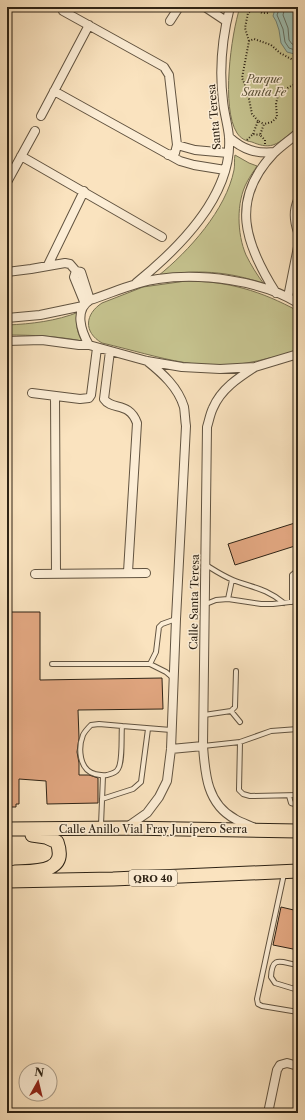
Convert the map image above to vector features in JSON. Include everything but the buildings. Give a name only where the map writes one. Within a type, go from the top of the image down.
[{"type":"highway","name":"Calle Anillo Vial Fray Junípero Serra","points":[[7,829],[125,828],[260,829],[298,831]]},
{"type":"highway","points":[[7,835],[34,835],[46,837],[57,842],[60,854],[57,863],[52,867],[31,872],[7,872]]},
{"type":"highway","name":"QRO 40","points":[[7,881],[113,879],[291,872]]},
{"type":"street","points":[[170,21],[179,7]]},
{"type":"street","points":[[205,7],[226,21]]},
{"type":"street","name":"Santa Teresa","points":[[131,286],[176,248],[207,210],[222,180],[228,153],[229,137],[223,100],[221,70],[226,21],[230,7]]},
{"type":"street","points":[[63,11],[164,67],[167,71],[169,75],[177,145],[175,152],[168,155]]},
{"type":"street","points":[[41,116],[89,25]]},
{"type":"street","points":[[54,91],[168,155],[194,165],[225,170]]},
{"type":"street","points":[[7,182],[36,131]]},
{"type":"street","points":[[276,293],[264,274],[248,234],[246,221],[247,204],[251,187],[261,169],[275,152],[298,134]]},
{"type":"street","points":[[229,137],[241,147],[249,150],[265,153],[275,152]]},
{"type":"street","points":[[177,145],[195,150],[228,153]]},
{"type":"street","points":[[21,156],[162,237]]},
{"type":"street","points":[[48,265],[84,191]]},
{"type":"street","points":[[298,200],[294,215],[298,232]]},
{"type":"street","points":[[288,297],[298,247]]},
{"type":"street","points":[[7,272],[65,263],[70,264],[76,271],[81,272],[86,303],[82,312],[81,327],[83,334],[93,346],[94,372],[89,398],[80,399],[32,392]]},
{"type":"street","points":[[7,318],[40,315],[86,303],[131,286],[158,279],[189,277],[222,279],[251,285],[288,297],[298,303]]},
{"type":"street","points":[[7,341],[42,340],[93,346],[147,361],[182,367],[220,369],[255,367],[298,354]]},
{"type":"street","points":[[110,351],[104,399],[107,403],[129,410],[136,418],[137,423],[128,572]]},
{"type":"street","name":"Calle Santa Teresa","points":[[125,828],[147,813],[159,797],[167,781],[170,749],[186,426],[184,407],[176,390],[164,375],[147,361]]},
{"type":"street","name":"Calle Santa Teresa","points":[[255,367],[236,379],[224,391],[213,408],[207,427],[204,746],[206,779],[214,798],[223,810],[234,819],[260,829]]},
{"type":"street","points":[[55,396],[56,573]]},
{"type":"street","points":[[36,574],[146,573]]},
{"type":"street","points":[[170,749],[204,746]]},
{"type":"street","points":[[268,1113],[277,1070],[280,1065],[287,1063],[298,1066]]},
{"type":"lane","points":[[206,564],[218,573],[232,580],[264,590],[284,603]]},
{"type":"lane","points":[[292,602],[292,575],[298,570]]},
{"type":"lane","points":[[228,599],[232,580]]},
{"type":"lane","points":[[206,604],[216,600],[228,599],[261,604],[298,601]]},
{"type":"lane","points":[[150,664],[156,652],[159,627],[162,624],[176,619]]},
{"type":"lane","points":[[52,664],[150,664],[166,672],[173,678]]},
{"type":"lane","points":[[204,715],[231,711],[235,707],[236,671]]},
{"type":"lane","points":[[231,711],[240,722]]},
{"type":"lane","points":[[122,726],[120,761],[118,769],[113,773],[103,776],[86,770],[82,762],[83,736],[91,725],[108,724],[171,730]]},
{"type":"lane","points":[[102,799],[133,789],[141,782],[148,729]]},
{"type":"lane","points":[[204,746],[240,742],[272,731],[298,729]]},
{"type":"lane","points":[[240,742],[239,790],[243,794],[250,796],[298,795]]},
{"type":"lane","points":[[101,829],[103,776]]},
{"type":"lane","points":[[289,796],[291,803],[298,805]]},
{"type":"lane","points":[[291,872],[277,906],[269,950],[257,999],[258,1004],[262,1006],[298,1012]]},
{"type":"lane","points":[[298,964],[281,961],[276,962],[271,968],[271,977],[275,983],[298,990]]},
{"type":"path","points":[[268,13],[262,13],[256,8],[248,13],[245,28],[249,41],[242,78],[247,90],[252,114],[258,121],[264,124],[272,122],[277,117],[276,104],[278,95],[294,84],[298,83]]},
{"type":"path","points":[[249,41],[254,39],[271,45],[280,53],[298,61]]},
{"type":"path","points":[[294,84],[298,91]]},
{"type":"path","points":[[241,147],[253,134],[258,121]]},
{"type":"path","points":[[260,135],[264,124]]},
{"type":"path","points":[[253,134],[260,135],[265,140],[265,153]]},
{"type":"green space","name":"Parque Santa Fe","points":[[240,7],[298,7],[298,127],[283,140],[273,145],[262,145],[240,137],[232,122],[229,107],[229,71],[233,35]]},
{"type":"green space","points":[[235,155],[257,166],[243,190],[239,208],[239,228],[246,255],[264,284],[238,276],[212,272],[185,272],[158,276],[182,255],[215,215],[230,185],[234,170]]},
{"type":"green space","points":[[186,281],[201,281],[244,288],[271,298],[298,311],[298,349],[284,355],[246,363],[204,365],[165,359],[102,343],[92,334],[88,323],[92,312],[102,303],[143,287]]},
{"type":"green space","points":[[79,312],[77,327],[82,341],[44,336],[7,335],[7,325],[44,322]]},
{"type":"water","points":[[281,7],[298,7],[298,55],[287,52],[281,43],[279,30],[273,16],[275,9]]}]
